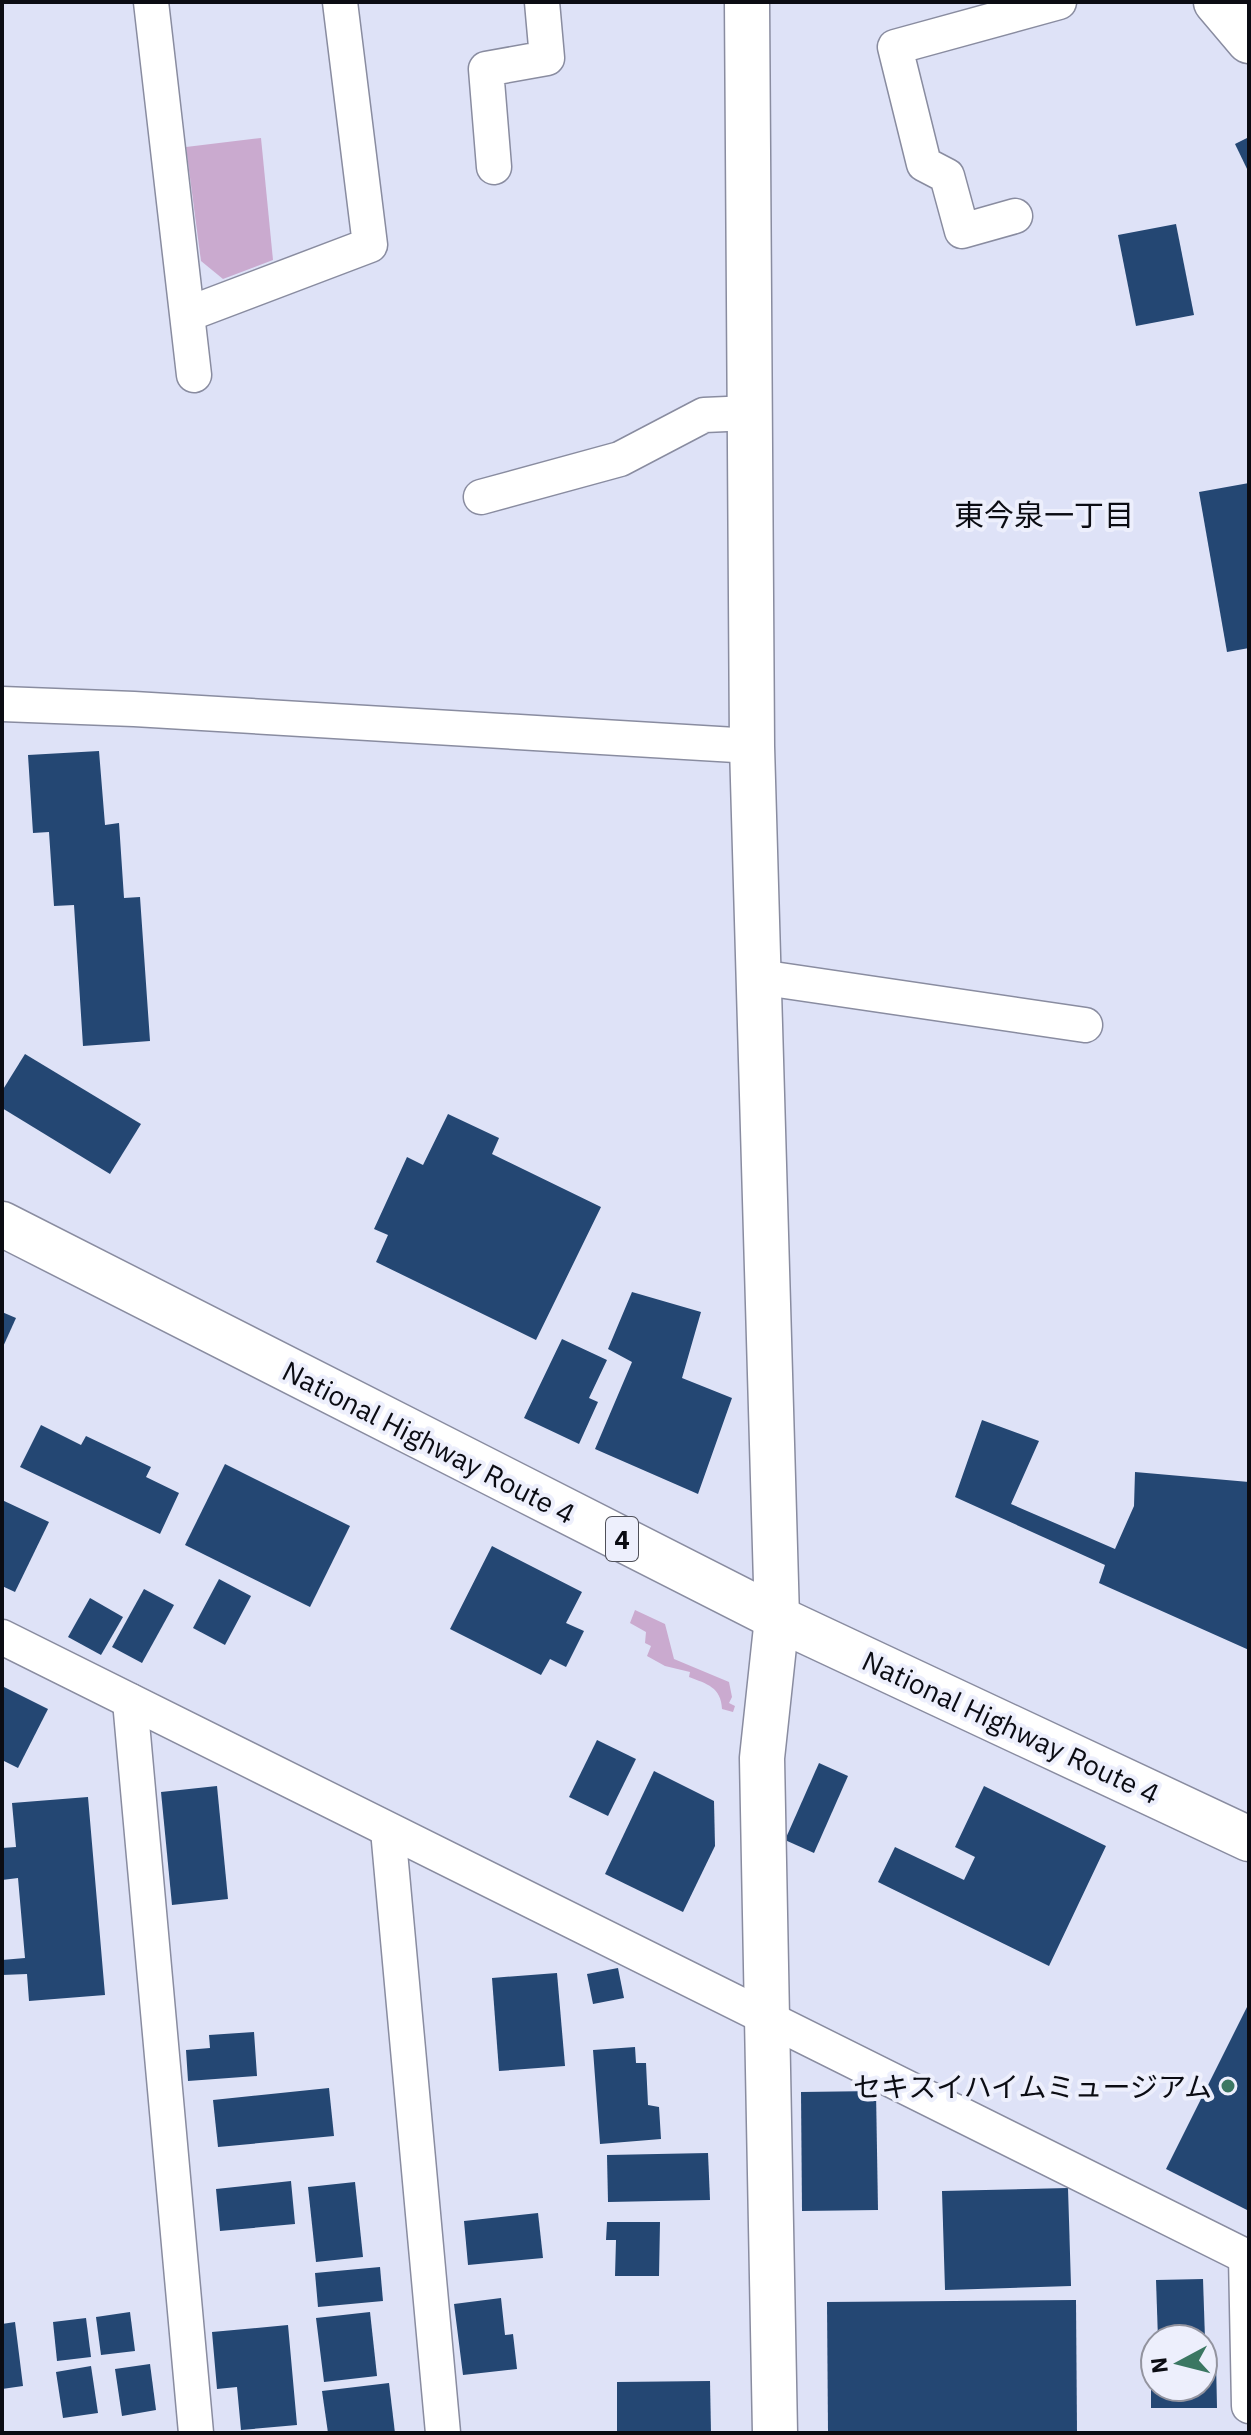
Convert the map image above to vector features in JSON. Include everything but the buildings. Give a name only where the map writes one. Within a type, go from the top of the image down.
[{"type":"main road","points":[[747,2],[752,746],[777,1618],[762,1758],[775,2433]]},
{"type":"main road","points":[[1216,2],[1249,41]]},
{"type":"main road","name":"National Highway Route 4","points":[[2,1224],[777,1618],[1249,1839]]},
{"type":"street","points":[[151,2],[194,375]]},
{"type":"street","points":[[188,314],[370,245],[340,2]]},
{"type":"street","points":[[494,167],[486,69],[547,58],[542,2]]},
{"type":"street","points":[[1015,216],[962,231],[947,176],[924,164],[895,47],[1059,2]]},
{"type":"street","points":[[481,497],[620,459],[704,415],[750,413]]},
{"type":"street","points":[[2,704],[752,746]]},
{"type":"street","points":[[759,977],[1085,1025]]},
{"type":"street","points":[[2,1637],[1248,2257],[1249,2406]]},
{"type":"street","points":[[130,1701],[196,2433]]},
{"type":"street","points":[[388,1830],[443,2433]]},
{"type":"shaded area","points":[[261,138],[273,260],[223,279],[201,261],[186,147]]},
{"type":"shaded area","points":[[635,1610],[665,1624],[674,1659],[729,1682],[732,1697],[729,1703],[735,1706],[733,1712],[722,1709],[716,1691],[689,1677],[690,1672],[665,1666],[647,1656],[651,1646],[645,1643],[646,1632],[630,1623]]},
{"type":"place","name":"セキスイハイムミュージアム","points":[[1228,2086]]},
{"type":"district","name":"東今泉一丁目","points":[[1044,514]]}]
